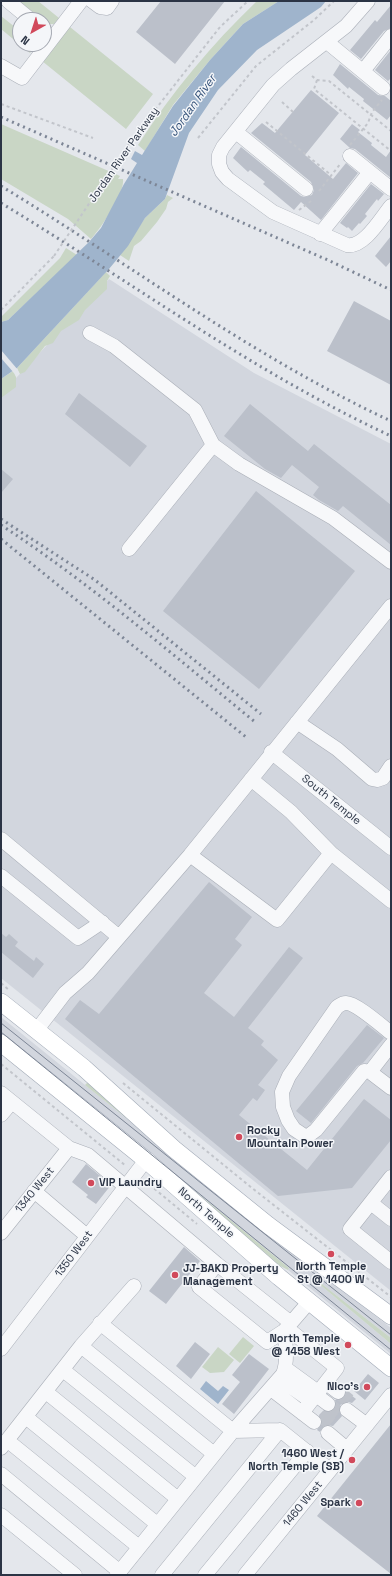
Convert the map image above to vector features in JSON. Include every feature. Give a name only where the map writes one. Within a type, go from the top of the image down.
[{"type":"main road","points":[[6,997],[36,1031],[84,1068],[174,1149],[268,1225],[391,1316]]},
{"type":"main road","name":"North Temple","points":[[1,1043],[146,1160],[309,1302],[391,1368]]},
{"type":"street","points":[[8,1],[21,12]]},
{"type":"street","points":[[52,30],[81,1]]},
{"type":"street","points":[[92,1],[100,7],[107,8],[112,1]]},
{"type":"street","points":[[368,1],[346,26],[273,85],[223,147],[219,155],[219,164],[222,172],[266,208],[320,234],[352,246],[357,245],[364,240],[391,206]]},
{"type":"street","points":[[363,72],[391,36]]},
{"type":"street","points":[[327,42],[383,88]]},
{"type":"street","points":[[1,66],[22,78],[37,52]]},
{"type":"street","points":[[236,132],[306,189]]},
{"type":"street","points":[[350,156],[391,188]]},
{"type":"street","points":[[320,234],[370,172]]},
{"type":"street","points":[[90,333],[114,346],[195,410],[213,446],[239,464],[333,518],[391,562]]},
{"type":"street","points":[[129,550],[213,446]]},
{"type":"street","points":[[36,1031],[65,993],[88,973],[190,855],[271,752],[391,606]]},
{"type":"street","points":[[297,722],[337,749],[372,779],[387,781],[391,766]]},
{"type":"street","name":"South Temple","points":[[271,752],[391,848]]},
{"type":"street","points":[[252,778],[291,812],[330,853],[391,901]]},
{"type":"street","points":[[1,839],[119,937]]},
{"type":"street","points":[[190,855],[277,920],[330,853]]},
{"type":"street","points":[[1,876],[78,938],[102,922]]},
{"type":"street","points":[[391,1033],[358,1009],[347,1003],[337,1007],[289,1076],[284,1087],[283,1107],[288,1120],[294,1129],[303,1135],[308,1136],[316,1130],[364,1071],[370,1072],[391,1088]]},
{"type":"street","points":[[370,1072],[391,1045]]},
{"type":"street","points":[[1,1093],[69,1148],[88,1155],[125,1188],[217,1264],[287,1327],[337,1368],[315,1397]]},
{"type":"street","points":[[1,1115],[12,1102]]},
{"type":"street","name":"1340 West","points":[[1,1233],[69,1148]]},
{"type":"street","name":"1350 West","points":[[1,1349],[146,1160]]},
{"type":"street","points":[[391,1178],[350,1229],[391,1262]]},
{"type":"street","points":[[34,1191],[88,1236]]},
{"type":"street","points":[[371,1203],[391,1219]]},
{"type":"street","points":[[217,1264],[199,1287],[267,1342],[287,1327],[309,1302]]},
{"type":"street","points":[[134,1286],[81,1346],[27,1418],[4,1444],[139,1547]]},
{"type":"street","points":[[100,1323],[233,1431],[280,1430],[330,1470]]},
{"type":"street","points":[[1,1474],[119,1573],[214,1454],[279,1379],[286,1342],[287,1327]]},
{"type":"street","points":[[81,1346],[214,1454]]},
{"type":"street","points":[[63,1370],[196,1477]]},
{"type":"street","points":[[279,1379],[315,1397],[327,1406],[315,1397],[279,1379]]},
{"type":"street","points":[[46,1392],[178,1499]]},
{"type":"street","name":"1460 West","points":[[245,1575],[391,1395]]},
{"type":"street","points":[[360,1433],[341,1417],[360,1433]]},
{"type":"street","points":[[27,1418],[157,1524]]},
{"type":"street","points":[[162,1575],[280,1430]]},
{"type":"street","points":[[205,1575],[306,1451]]},
{"type":"street","points":[[1,1516],[75,1575]]},
{"type":"path","name":"Jordan River Parkway","points":[[1,310],[54,256],[133,138],[220,27],[248,1]]},
{"type":"path","points":[[198,138],[256,66],[314,20],[334,1]]},
{"type":"path","points":[[312,76],[317,80],[329,81],[391,131]]},
{"type":"path","points":[[317,80],[314,89],[391,151]]},
{"type":"path","points":[[282,102],[293,112]]},
{"type":"path","points":[[1,104],[93,138]]},
{"type":"path","points":[[266,122],[331,175]]},
{"type":"path","points":[[1,983],[6,997]]},
{"type":"path","points":[[118,1079],[258,1193],[391,1297]]},
{"type":"shaded area","points":[[109,279],[254,373],[391,444],[391,1291],[1,978],[1,394]]},
{"type":"shaded area","points":[[1,1017],[252,1220],[391,1328],[391,1338],[313,1277],[312,1278],[391,1344],[391,1354],[288,1270],[289,1268],[1,1035]]},
{"type":"green space","points":[[18,1],[38,1],[52,12],[33,12]]},
{"type":"green space","points":[[257,1],[279,1],[243,24],[210,60],[173,105],[145,151],[138,145],[164,106],[208,52]]},
{"type":"green space","points":[[52,12],[59,18],[54,24],[52,24]]},
{"type":"green space","points":[[1,16],[12,25],[12,38],[1,29]]},
{"type":"green space","points":[[70,27],[153,94],[126,129],[42,61],[49,52],[52,52],[52,49]]},
{"type":"green space","points":[[1,124],[120,176],[118,179],[123,179],[123,185],[116,201],[106,219],[91,239],[68,219],[1,179]]},
{"type":"green space","points":[[167,195],[173,198],[168,202],[166,209],[157,222],[141,241],[134,246],[129,261],[120,255],[145,218],[165,199]]},
{"type":"green space","points":[[66,248],[77,255],[8,320],[1,322],[1,317],[60,258]]},
{"type":"green space","points":[[106,272],[110,276],[107,281],[107,289],[85,310],[79,320],[61,331],[53,343],[45,346],[25,372],[20,374],[17,368]]},
{"type":"green space","points":[[13,371],[16,377],[16,387],[1,398],[1,379]]},
{"type":"green space","points":[[87,1083],[94,1085],[141,1130],[85,1085]]},
{"type":"green space","points":[[174,1174],[289,1268],[288,1270],[267,1259]]},
{"type":"green space","points":[[313,1277],[391,1338],[391,1344],[312,1278]]},
{"type":"green space","points":[[243,1337],[254,1346],[240,1363],[229,1354]]},
{"type":"green space","points":[[218,1347],[234,1360],[224,1372],[210,1373],[202,1367]]},
{"type":"water","name":"Jordan River","points":[[279,1],[326,1],[321,7],[257,50],[218,90],[189,133],[165,199],[145,218],[128,246],[109,269],[17,368],[1,379],[1,322],[8,320],[89,242],[101,228],[137,163],[131,159],[135,151],[142,155],[173,106],[210,60],[243,24]]},
{"type":"water","points":[[206,1381],[218,1391],[223,1386],[229,1390],[218,1404],[200,1389]]},
{"type":"pier","points":[[1,350],[18,370],[14,373],[1,358]]},
{"type":"building","points":[[161,1],[225,1],[175,64],[136,32]]},
{"type":"building","points":[[391,5],[391,28],[384,31],[361,59],[350,50],[375,20],[377,22]]},
{"type":"building","points":[[391,50],[391,78],[388,81],[375,70]]},
{"type":"building","points":[[340,64],[378,95],[385,96],[391,101],[391,115],[387,120],[363,101],[364,99],[349,87],[348,89],[333,75]]},
{"type":"building","points":[[311,90],[339,113],[305,155],[333,179],[346,163],[358,173],[321,220],[301,202],[294,210],[263,184],[265,182],[250,170],[248,172],[233,158],[241,147],[301,196],[305,197],[312,195],[314,190],[311,182],[251,133],[262,123],[275,133]]},
{"type":"building","points":[[352,124],[360,130],[358,132],[372,143],[371,145],[386,157],[391,150],[391,178],[340,139]]},
{"type":"building","points":[[371,184],[384,194],[378,201],[377,199],[365,214],[367,216],[352,231],[340,223]]},
{"type":"building","points":[[391,236],[391,261],[386,267],[375,256]]},
{"type":"building","points":[[354,301],[391,321],[391,385],[327,351]]},
{"type":"building","points":[[79,393],[147,446],[130,467],[65,414]]},
{"type":"building","points":[[250,404],[308,451],[314,444],[391,505],[391,545],[343,506],[338,511],[319,500],[313,495],[319,487],[292,465],[281,478],[265,469],[224,436]]},
{"type":"building","points":[[1,469],[13,479],[1,493]]},
{"type":"building","points":[[256,491],[355,571],[259,689],[163,611]]},
{"type":"building","points":[[209,882],[252,917],[235,939],[242,945],[204,993],[234,1017],[289,947],[303,958],[248,1028],[264,1041],[261,1045],[278,1060],[258,1085],[265,1090],[257,1101],[253,1098],[239,1115],[307,1170],[364,1099],[391,1120],[391,1140],[352,1188],[278,1196],[65,1019],[80,1000],[99,1014]]},
{"type":"building","points":[[1,933],[6,937],[9,934],[18,942],[15,946],[34,961],[36,957],[44,964],[33,978],[1,952]]},
{"type":"building","points":[[367,1025],[384,1038],[363,1063],[357,1066],[311,1123],[296,1111]]},
{"type":"building","name":"VIP Laundry","points":[[86,1164],[111,1185],[96,1204],[86,1197],[88,1195],[72,1182]]},
{"type":"building","name":"JJ-BAKD Property Management","points":[[184,1247],[200,1261],[166,1304],[149,1291]]},
{"type":"building","points":[[195,1342],[210,1354],[191,1379],[176,1366]]},
{"type":"building","points":[[249,1354],[269,1369],[234,1414],[222,1404],[240,1382],[232,1375]]},
{"type":"building","name":"Nico's","points":[[368,1374],[379,1383],[365,1400],[354,1391]]},
{"type":"building","points":[[346,1391],[356,1399],[352,1403],[348,1402],[340,1405],[339,1409],[342,1416],[333,1426],[325,1425],[320,1432],[317,1430],[322,1423],[319,1415],[323,1411],[327,1412],[335,1409],[335,1400],[341,1400],[345,1397]]},
{"type":"building","name":"Spark","points":[[391,1424],[391,1574],[317,1516]]},
{"type":"tunnel","points":[[338,1392],[352,1403]]},
{"type":"tunnel","points":[[328,1404],[342,1416]]},
{"type":"tunnel","points":[[320,1415],[334,1426]]},
{"type":"tram line","points":[[1,1023],[391,1335]]},
{"type":"tram line","points":[[1,1032],[391,1350]]},
{"type":"railway","points":[[1,117],[330,261],[391,290]]},
{"type":"railway","points":[[1,186],[241,339],[340,396],[391,421]]},
{"type":"railway","points":[[1,203],[241,355],[290,384],[391,436]]},
{"type":"railway","points":[[1,519],[95,580],[261,714]]},
{"type":"railway","points":[[1,525],[99,595],[255,722]]},
{"type":"railway","points":[[1,539],[246,737]]},
{"type":"place","name":"Rocky Mountain Power","points":[[239,1137]]},
{"type":"place","name":"VIP Laundry","points":[[91,1183]]},
{"type":"place","name":"North Temple St @ 1400 W","points":[[331,1254]]},
{"type":"place","name":"JJ-BAKD Property Management","points":[[175,1275]]},
{"type":"place","name":"North Temple @ 1458 West","points":[[348,1345]]},
{"type":"place","name":"Nico's","points":[[367,1387]]},
{"type":"place","name":"1460 West / North Temple (SB)","points":[[352,1460]]},
{"type":"place","name":"Spark","points":[[359,1503]]}]
